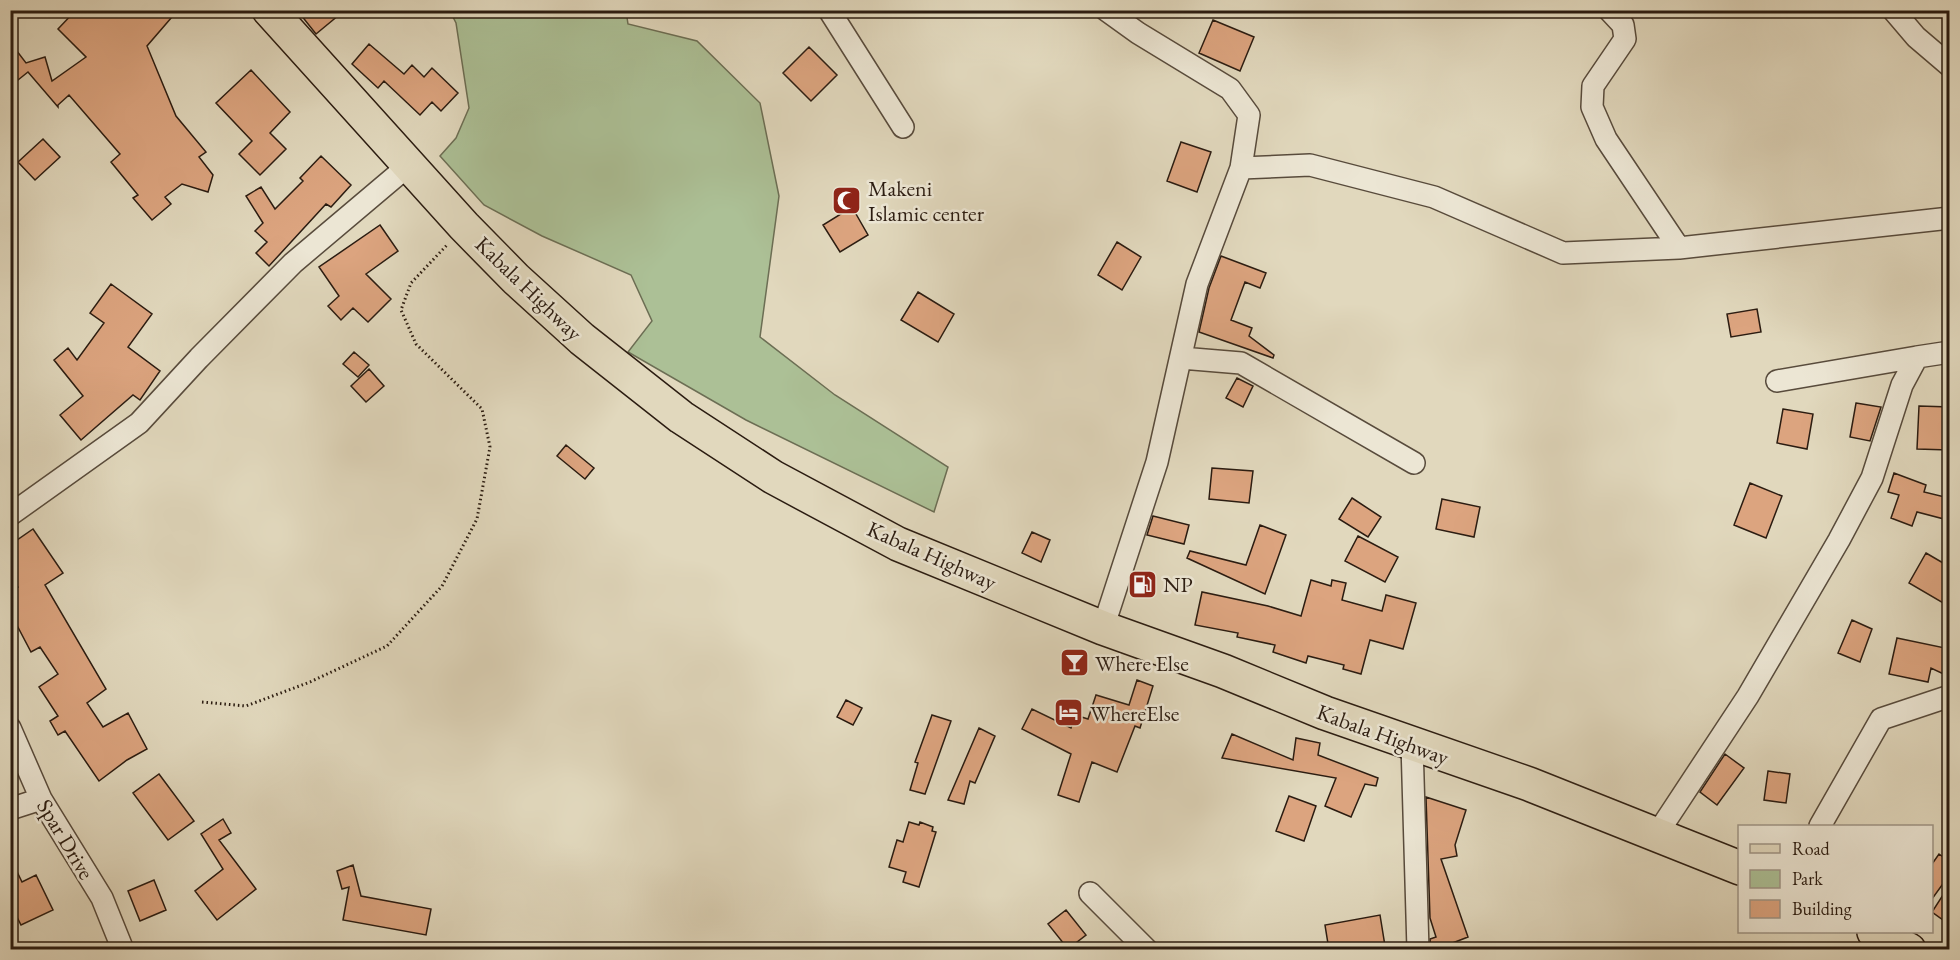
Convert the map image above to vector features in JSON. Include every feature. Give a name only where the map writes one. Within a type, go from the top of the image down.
[{"type":"main road","name":"Kabala Highway","points":[[269,10],[464,226],[516,279],[582,339],[681,417],[773,477],[898,544],[1103,628],[1412,744],[1529,784],[1738,866]]},
{"type":"main road","points":[[1876,933],[1909,950]]},
{"type":"street","points":[[829,10],[903,127]]},
{"type":"street","points":[[1103,628],[1157,462],[1197,284],[1241,168],[1249,115],[1230,89],[1138,33],[1106,10]]},
{"type":"street","points":[[1609,10],[1623,25],[1626,39],[1593,86],[1592,107],[1606,139],[1679,248]]},
{"type":"street","points":[[1893,10],[1916,37],[1950,66]]},
{"type":"street","points":[[10,515],[139,423],[199,358],[293,263],[409,165]]},
{"type":"street","points":[[1241,168],[1310,165],[1412,191],[1434,197],[1563,254],[1679,248],[1950,218]]},
{"type":"street","points":[[1777,381],[1950,352]]},
{"type":"street","points":[[1657,834],[1748,696],[1839,540],[1872,478],[1902,385],[1917,357]]},
{"type":"street","points":[[1181,358],[1241,363],[1414,463]]},
{"type":"street","points":[[1821,825],[1881,719],[1950,696]]},
{"type":"street","name":"Spar Drive","points":[[10,728],[41,799],[102,898],[123,950]]},
{"type":"street","points":[[1412,744],[1418,950]]},
{"type":"street","points":[[10,809],[41,799]]},
{"type":"street","points":[[1090,893],[1147,950]]},
{"type":"path","points":[[202,702],[246,706],[310,682],[387,646],[442,586],[477,519],[490,447],[482,409],[416,344],[401,310],[411,283],[464,226]]},
{"type":"green space","points":[[450,11],[626,11],[628,24],[697,41],[760,103],[779,196],[760,337],[835,395],[948,467],[934,512],[746,420],[628,352],[652,321],[631,275],[542,236],[484,205],[440,156],[456,138],[469,108],[456,23]]},
{"type":"building","points":[[76,10],[178,10],[147,46],[176,116],[206,152],[199,157],[213,175],[208,192],[182,184],[165,197],[171,204],[152,220],[133,198],[138,195],[111,162],[120,154],[69,95],[58,107],[28,72],[18,80],[10,69],[10,42],[26,63],[45,57],[52,81],[86,57],[58,29]]},
{"type":"building","points":[[297,10],[345,10],[316,34]]},
{"type":"building","points":[[1213,20],[1254,37],[1240,71],[1199,53]]},
{"type":"building","points":[[369,44],[404,74],[412,65],[424,77],[432,68],[458,93],[441,111],[432,102],[420,115],[384,81],[378,88],[352,64]]},
{"type":"building","points":[[809,47],[837,75],[811,101],[783,73]]},
{"type":"building","points":[[251,70],[290,112],[270,133],[286,149],[260,175],[239,154],[252,141],[216,103]]},
{"type":"building","points":[[43,139],[60,157],[35,180],[18,162]]},
{"type":"building","points":[[1181,142],[1211,152],[1197,192],[1167,181]]},
{"type":"building","points":[[321,156],[351,185],[331,207],[326,204],[269,266],[256,253],[267,242],[255,231],[263,223],[246,196],[261,187],[275,209],[303,181],[300,178]]},
{"type":"building","points":[[852,207],[868,235],[840,252],[823,225]]},
{"type":"building","points":[[380,225],[398,251],[366,274],[391,299],[368,322],[353,308],[341,320],[328,306],[339,296],[319,267]]},
{"type":"building","points":[[1117,242],[1141,257],[1122,290],[1098,275]]},
{"type":"building","points":[[1221,256],[1266,273],[1260,288],[1245,282],[1231,320],[1252,328],[1249,336],[1274,355],[1273,358],[1199,332],[1209,288]]},
{"type":"building","points":[[111,284],[152,314],[128,347],[160,371],[140,400],[133,395],[81,440],[60,415],[83,396],[54,360],[68,348],[77,360],[104,323],[90,313]]},
{"type":"building","points":[[918,292],[954,314],[938,342],[901,320]]},
{"type":"building","points":[[1757,309],[1761,332],[1731,337],[1727,314]]},
{"type":"building","points":[[354,352],[369,365],[358,377],[343,364]]},
{"type":"building","points":[[369,369],[384,386],[366,402],[351,386]]},
{"type":"building","points":[[1237,378],[1253,386],[1243,407],[1226,398]]},
{"type":"building","points":[[1856,403],[1881,407],[1870,441],[1850,437]]},
{"type":"building","points":[[1919,406],[1950,407],[1949,450],[1917,449]]},
{"type":"building","points":[[1783,409],[1813,414],[1807,449],[1777,443]]},
{"type":"building","points":[[566,445],[594,468],[585,479],[557,456]]},
{"type":"building","points":[[1212,468],[1253,471],[1249,503],[1209,499]]},
{"type":"building","points":[[1894,473],[1926,485],[1924,492],[1949,498],[1944,519],[1917,512],[1912,526],[1891,518],[1899,495],[1888,492]]},
{"type":"building","points":[[1750,483],[1782,496],[1766,538],[1734,525]]},
{"type":"building","points":[[1352,498],[1381,517],[1368,537],[1339,519]]},
{"type":"building","points":[[1442,499],[1480,507],[1474,537],[1436,529]]},
{"type":"building","points":[[1153,516],[1189,525],[1184,544],[1147,535]]},
{"type":"building","points":[[1260,525],[1286,535],[1265,594],[1187,558],[1190,551],[1246,565]]},
{"type":"building","points":[[33,529],[63,573],[45,585],[106,689],[87,703],[103,727],[128,713],[147,749],[127,760],[99,781],[65,731],[58,735],[50,721],[58,716],[39,687],[58,674],[40,647],[31,652],[10,612],[10,593],[18,587],[10,576],[10,545]]},
{"type":"building","points":[[1032,532],[1050,540],[1041,562],[1022,553]]},
{"type":"building","points":[[1358,536],[1398,557],[1385,582],[1345,561]]},
{"type":"building","points":[[1926,553],[1950,567],[1950,607],[1909,583]]},
{"type":"building","points":[[1311,580],[1331,586],[1332,580],[1346,583],[1342,600],[1382,611],[1386,595],[1416,603],[1403,649],[1370,640],[1361,674],[1343,669],[1344,665],[1308,656],[1306,663],[1273,652],[1275,645],[1237,637],[1238,633],[1195,625],[1202,592],[1268,606],[1301,616]]},
{"type":"building","points":[[1852,620],[1872,629],[1860,662],[1838,653]]},
{"type":"building","points":[[1897,638],[1950,649],[1950,677],[1931,668],[1928,682],[1889,674]]},
{"type":"building","points":[[1137,680],[1153,686],[1140,728],[1135,726],[1117,772],[1092,762],[1079,802],[1058,795],[1071,754],[1022,729],[1032,709],[1071,728],[1075,715],[1088,719],[1096,695],[1129,705]]},
{"type":"building","points":[[846,700],[862,708],[853,725],[837,717]]},
{"type":"building","points":[[932,715],[951,721],[925,794],[910,790],[918,763],[915,762]]},
{"type":"building","points":[[979,728],[995,736],[975,783],[970,781],[964,804],[948,800]]},
{"type":"building","points":[[1232,734],[1293,760],[1296,738],[1320,743],[1318,755],[1378,778],[1376,786],[1365,784],[1351,817],[1325,806],[1336,778],[1222,758]]},
{"type":"building","points":[[1725,754],[1744,768],[1717,805],[1700,792]]},
{"type":"building","points":[[1768,771],[1790,774],[1786,803],[1764,800]]},
{"type":"building","points":[[159,774],[194,821],[168,840],[133,793]]},
{"type":"building","points":[[1289,796],[1316,806],[1304,841],[1276,831]]},
{"type":"building","points":[[1426,797],[1466,810],[1455,845],[1457,856],[1441,859],[1468,937],[1450,944],[1453,950],[1431,950],[1430,939],[1436,937],[1430,918]]},
{"type":"building","points":[[223,819],[231,833],[219,840],[256,889],[217,920],[195,891],[223,869],[201,834]]},
{"type":"building","points":[[909,822],[919,825],[920,822],[933,827],[932,831],[936,832],[919,887],[903,882],[906,872],[889,867],[897,840],[903,842]]},
{"type":"building","points":[[1939,854],[1950,862],[1950,874],[1933,898],[1933,863]]},
{"type":"building","points":[[10,857],[22,882],[36,875],[53,910],[21,925],[10,903]]},
{"type":"building","points":[[353,865],[361,896],[431,909],[426,935],[343,920],[349,887],[342,889],[337,871]]},
{"type":"building","points":[[154,880],[166,910],[140,921],[128,891]]},
{"type":"building","points":[[1950,884],[1950,925],[1933,910]]},
{"type":"building","points":[[1066,910],[1086,935],[1068,949],[1048,924]]},
{"type":"building","points":[[1380,915],[1385,946],[1365,950],[1359,950],[1359,947],[1329,950],[1325,925]]},
{"type":"place","name":"Makeni Islamic center","points":[[847,201]]},
{"type":"place","name":"NP","points":[[1142,584]]},
{"type":"place","name":"Where Else","points":[[1074,663]]},
{"type":"place","name":"WhereElse","points":[[1069,713]]}]
